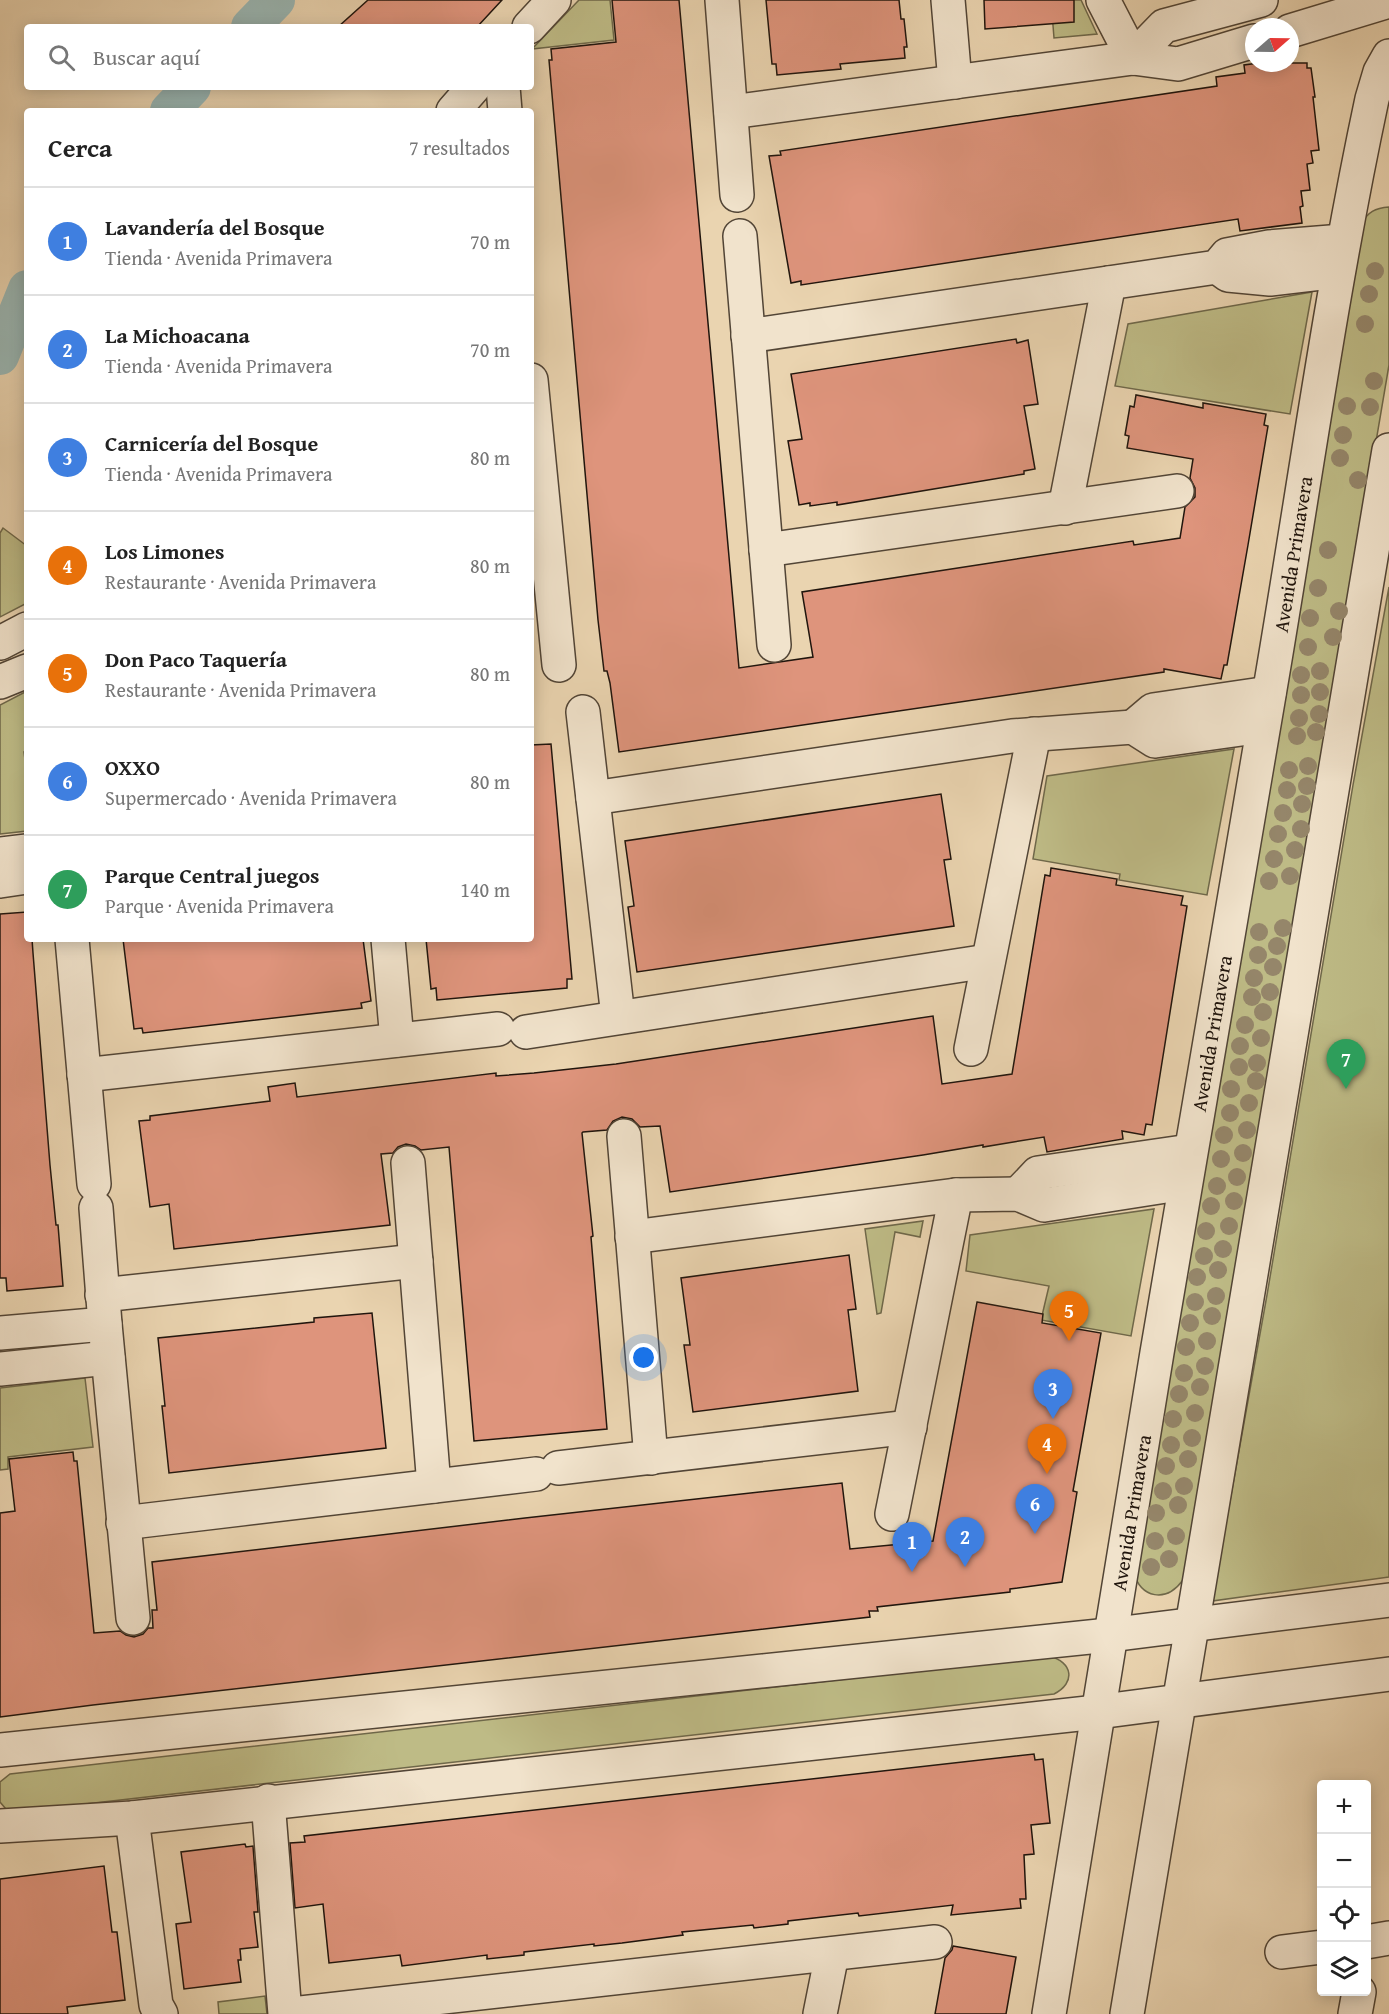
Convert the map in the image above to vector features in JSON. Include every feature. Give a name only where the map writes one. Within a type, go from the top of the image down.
[{"type":"street","points":[[532,24],[555,0]]},
{"type":"street","points":[[722,0],[737,195]]},
{"type":"street","points":[[948,0],[955,82]]},
{"type":"street","points":[[1103,0],[1133,58]]},
{"type":"street","points":[[1133,58],[1164,26],[1261,0]]},
{"type":"street","points":[[1299,28],[1370,3],[1388,58]]},
{"type":"street","points":[[731,112],[1133,58],[1178,64],[1245,44]]},
{"type":"street","name":"Avenida Primavera","points":[[1049,2014],[1109,1635],[1341,256],[1372,99],[1388,58]]},
{"type":"street","points":[[456,108],[471,90]]},
{"type":"street","points":[[503,90],[505,108]]},
{"type":"street","points":[[740,236],[774,645]]},
{"type":"street","points":[[748,336],[1218,267],[1228,275],[1270,279],[1341,256]]},
{"type":"street","points":[[1065,508],[1109,283]]},
{"type":"street","points":[[534,440],[541,581],[559,665]]},
{"type":"street","points":[[1127,2014],[1389,450]]},
{"type":"street","points":[[766,550],[1177,491]]},
{"type":"street","points":[[0,643],[24,631]]},
{"type":"street","points":[[0,682],[24,671]]},
{"type":"street","points":[[1133,728],[1153,710],[1269,693]]},
{"type":"street","points":[[582,712],[618,1017]]},
{"type":"street","points":[[593,798],[1034,734],[1133,728],[1155,741],[1263,726]]},
{"type":"street","points":[[971,1049],[1034,734]]},
{"type":"street","points":[[0,854],[24,851]]},
{"type":"street","points":[[0,881],[24,877]]},
{"type":"street","points":[[72,942],[133,1618]]},
{"type":"street","points":[[388,942],[397,1040]]},
{"type":"street","points":[[84,1076],[618,1017],[988,961]]},
{"type":"street","points":[[624,1136],[651,1458]]},
{"type":"street","points":[[1018,1194],[1038,1173],[1190,1151]]},
{"type":"street","points":[[408,1163],[434,1486]]},
{"type":"street","points":[[633,1237],[956,1195],[1018,1194],[1044,1205],[1185,1183]]},
{"type":"street","points":[[892,1514],[956,1195]]},
{"type":"street","points":[[0,1333],[104,1310],[416,1261]]},
{"type":"street","points":[[0,1369],[108,1358]]},
{"type":"street","points":[[123,1524],[910,1427]]},
{"type":"street","points":[[0,1750],[1109,1635],[1389,1600]]},
{"type":"street","points":[[0,1826],[132,1818],[1097,1712],[1389,1674]]},
{"type":"street","points":[[268,1802],[285,2014]]},
{"type":"street","points":[[132,1818],[156,2005],[161,2014]]},
{"type":"street","points":[[292,2014],[502,2002],[832,1954],[935,1942]]},
{"type":"street","points":[[1282,1952],[1317,1948]]},
{"type":"street","points":[[820,2014],[832,1954]]},
{"type":"street","points":[[1355,2014],[1358,1996]]},
{"type":"shaded area","points":[[579,0],[610,0],[614,40],[534,49]]},
{"type":"shaded area","points":[[1051,0],[1081,0],[1097,34],[1054,38]]},
{"type":"shaded area","points":[[1389,207],[1389,365],[1183,1580],[1169,1592],[1155,1595],[1142,1587],[1133,1571],[1361,224],[1372,211]]},
{"type":"shaded area","points":[[1312,292],[1290,414],[1115,386],[1128,324]]},
{"type":"shaded area","points":[[3,528],[24,544],[24,605],[0,617],[0,533]]},
{"type":"shaded area","points":[[1389,587],[1389,1577],[1212,1601],[1267,1295],[1353,785]]},
{"type":"shaded area","points":[[24,693],[24,831],[0,834],[0,705]]},
{"type":"shaded area","points":[[1234,749],[1207,895],[1119,880],[1120,874],[1033,859],[1047,776]]},
{"type":"shaded area","points":[[1154,1209],[1131,1336],[1041,1320],[1049,1286],[966,1271],[970,1235]]},
{"type":"shaded area","points":[[923,1221],[920,1237],[895,1232],[881,1313],[877,1314],[865,1229]]},
{"type":"shaded area","points":[[85,1378],[93,1447],[8,1457],[8,1469],[0,1470],[0,1388]]},
{"type":"shaded area","points":[[1049,1656],[1063,1663],[1069,1673],[1066,1684],[1054,1694],[15,1812],[6,1809],[0,1802],[0,1782],[10,1774]]},
{"type":"shaded area","points":[[265,1996],[267,2014],[219,2014],[218,2002]]},
{"type":"building","points":[[368,0],[502,0],[480,24],[341,24]]},
{"type":"building","points":[[612,0],[679,0],[739,668],[813,657],[802,592],[1133,541],[1134,545],[1180,538],[1185,507],[1195,497],[1195,488],[1190,478],[1193,459],[1127,448],[1129,436],[1125,435],[1130,406],[1134,407],[1136,395],[1203,408],[1203,403],[1266,414],[1264,425],[1268,426],[1248,545],[1227,665],[1224,665],[1221,679],[1164,669],[1164,672],[619,752],[610,683],[607,671],[604,671],[598,620],[549,60],[552,60],[551,49],[616,42]]},
{"type":"building","points":[[766,0],[899,0],[907,47],[904,47],[905,58],[840,64],[841,69],[777,75],[776,64],[772,64]]},
{"type":"building","points":[[984,0],[1074,0],[1074,22],[985,29]]},
{"type":"building","points":[[1299,63],[1307,63],[1307,68],[1311,68],[1319,150],[1311,151],[1313,163],[1307,164],[1310,190],[1301,191],[1302,223],[1240,231],[1238,219],[801,285],[801,281],[791,283],[769,156],[781,155],[780,151],[1217,86],[1216,77],[1245,73],[1244,65],[1245,72],[1299,72]]},
{"type":"building","points":[[1016,339],[1017,343],[1028,340],[1038,404],[1024,406],[1035,469],[1024,471],[1024,474],[837,505],[837,502],[810,506],[810,503],[799,505],[788,441],[802,439],[791,374]]},
{"type":"building","points":[[551,744],[572,979],[567,979],[567,988],[437,1000],[436,988],[431,989],[426,942],[534,942],[534,745]]},
{"type":"building","points":[[941,794],[951,859],[944,860],[954,926],[637,972],[628,907],[634,906],[625,841]]},
{"type":"building","points":[[1051,868],[1117,879],[1116,885],[1183,896],[1181,905],[1187,906],[1152,1125],[1146,1124],[1144,1135],[1122,1131],[1123,1139],[1047,1152],[1044,1137],[670,1192],[660,1126],[640,1127],[632,1119],[622,1117],[613,1121],[607,1130],[583,1132],[607,1429],[474,1441],[449,1147],[421,1150],[406,1144],[398,1147],[393,1153],[381,1154],[390,1225],[174,1249],[169,1204],[150,1207],[139,1121],[150,1120],[150,1116],[270,1101],[268,1087],[295,1083],[297,1097],[496,1073],[496,1076],[534,1073],[616,1064],[933,1016],[942,1084],[1012,1074],[1045,875],[1050,876]]},
{"type":"building","points":[[24,912],[24,942],[32,942],[50,1165],[63,1286],[7,1291],[6,1278],[0,1278],[0,914]]},
{"type":"building","points":[[123,942],[363,942],[371,1001],[361,1003],[362,1008],[143,1033],[142,1028],[134,1029]]},
{"type":"building","points":[[849,1255],[856,1309],[848,1310],[858,1391],[693,1412],[684,1345],[690,1345],[681,1278]]},
{"type":"building","points":[[977,1302],[1043,1314],[1042,1323],[1101,1333],[1073,1491],[1077,1492],[1062,1582],[1010,1589],[1010,1592],[877,1607],[878,1611],[869,1611],[870,1617],[0,1717],[0,1513],[15,1511],[9,1459],[73,1452],[74,1461],[77,1461],[94,1633],[120,1631],[134,1637],[143,1634],[148,1628],[153,1628],[152,1610],[157,1610],[152,1562],[842,1483],[850,1549],[933,1541]]},
{"type":"building","points":[[372,1313],[386,1448],[169,1473],[158,1338],[314,1322],[314,1318]]},
{"type":"building","points":[[1034,1754],[1035,1760],[1043,1759],[1050,1823],[1031,1825],[1034,1854],[1024,1855],[1026,1899],[1020,1899],[1021,1908],[951,1915],[953,1905],[859,1916],[858,1913],[788,1921],[788,1924],[754,1928],[753,1925],[682,1932],[683,1935],[524,1952],[524,1955],[487,1959],[487,1955],[402,1966],[400,1955],[329,1963],[323,1904],[295,1908],[290,1843],[305,1842],[304,1836]]},
{"type":"building","points":[[245,1844],[246,1847],[253,1846],[258,1912],[254,1912],[258,1947],[240,1949],[241,1960],[238,1960],[241,1982],[184,1989],[176,1924],[191,1922],[181,1852]]},
{"type":"building","points":[[104,1866],[112,1932],[117,1932],[125,2000],[67,2007],[68,2014],[0,2014],[0,1879]]},
{"type":"building","points":[[953,1946],[1016,1957],[1006,2014],[935,2014],[945,1958]]},
{"type":"waterway","points":[[253,24],[276,0]]},
{"type":"waterway","points":[[172,108],[189,90]]},
{"type":"waterway","points":[[0,356],[24,296]]},
{"type":"place","name":"Parque Central juegos","points":[[1346,1089]]},
{"type":"place","name":"Don Paco Taquería","points":[[1069,1341]]},
{"type":"place","name":"Carnicería del Bosque","points":[[1053,1419]]},
{"type":"place","name":"Los Limones","points":[[1047,1474]]},
{"type":"place","name":"OXXO","points":[[1035,1534]]},
{"type":"place","name":"La Michoacana","points":[[965,1567]]},
{"type":"place","name":"Lavandería del Bosque","points":[[912,1572]]}]
